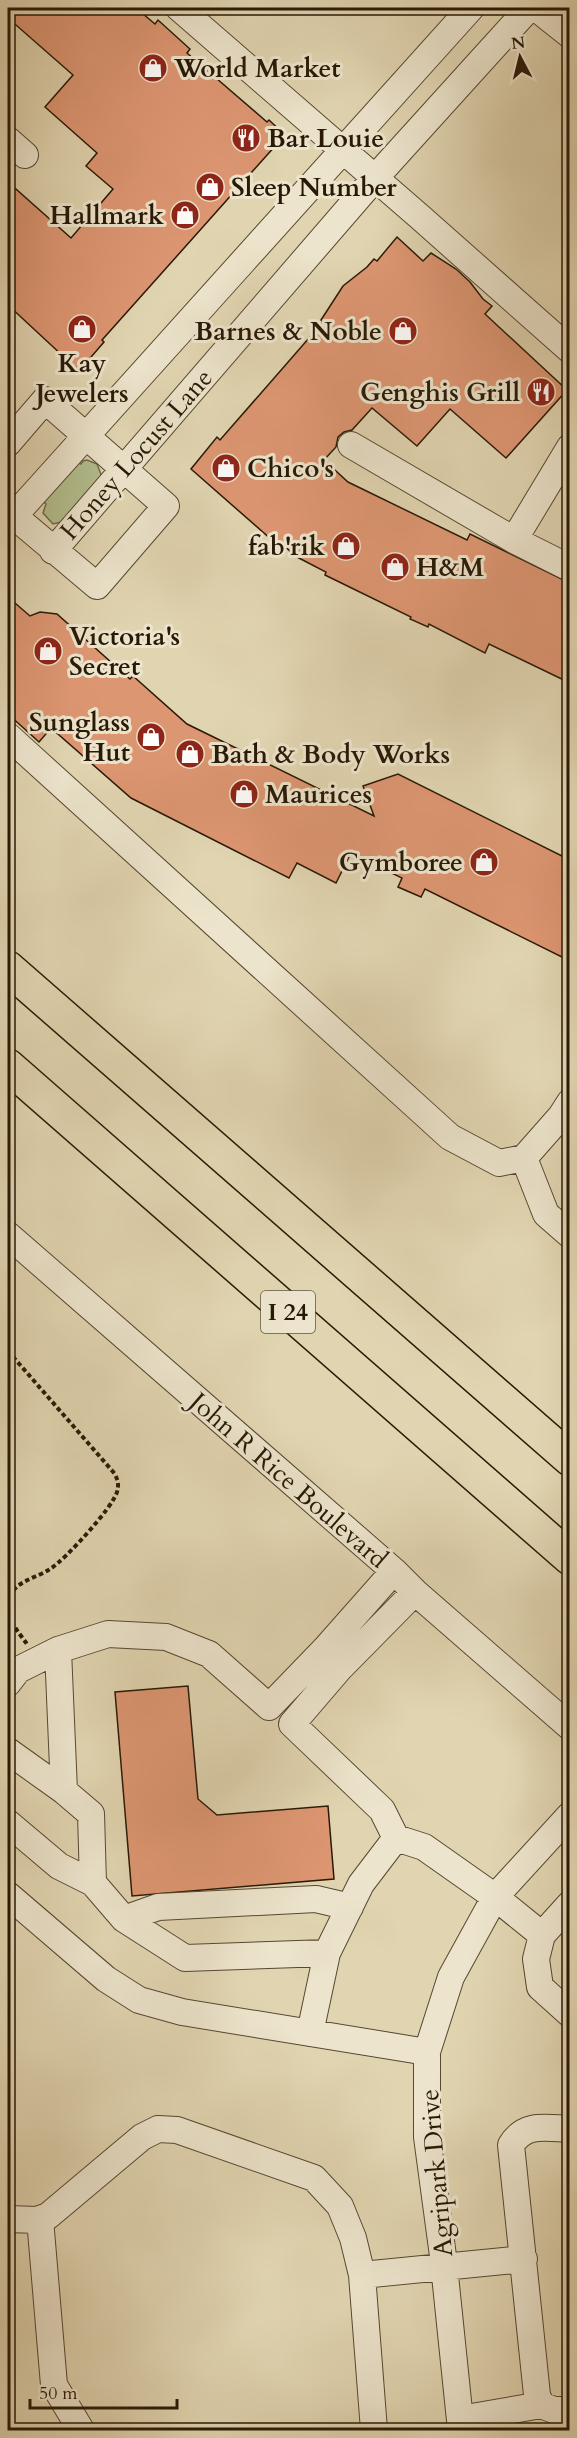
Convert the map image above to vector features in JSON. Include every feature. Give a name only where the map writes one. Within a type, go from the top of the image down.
[{"type":"highway","points":[[8,968],[570,1459]]},
{"type":"highway","name":"I 24","points":[[8,1066],[570,1558]]},
{"type":"street","points":[[179,8],[570,350]]},
{"type":"street","name":"Honey Locust Lane","points":[[10,514],[86,436],[471,8]]},
{"type":"street","name":"Honey Locust Lane","points":[[53,551],[375,178],[529,8]]},
{"type":"street","points":[[536,8],[570,35]]},
{"type":"street","points":[[8,443],[45,400],[166,506],[98,586],[10,514]]},
{"type":"street","points":[[351,445],[514,540],[570,568]]},
{"type":"street","points":[[514,540],[570,447]]},
{"type":"street","points":[[8,736],[450,1137],[499,1162],[524,1158],[561,1116],[570,1102]]},
{"type":"street","points":[[524,1158],[546,1214],[570,1235]]},
{"type":"street","name":"John R Rice Boulevard","points":[[8,1235],[570,1727]]},
{"type":"street","points":[[8,1683],[18,1670],[58,1650],[108,1634],[166,1637],[209,1654],[269,1707],[325,1650],[394,1571]]},
{"type":"street","points":[[415,1592],[340,1668],[292,1724],[382,1810],[396,1838],[424,1847],[495,1897],[542,1935]]},
{"type":"street","points":[[58,1650],[64,1791]]},
{"type":"street","points":[[9,1755],[64,1791],[91,1814],[93,1882]]},
{"type":"street","name":"Agripark Drive","points":[[460,2425],[444,2266],[427,2137],[427,2052],[451,1977],[495,1897],[570,1815]]},
{"type":"street","points":[[8,1822],[59,1866],[93,1882],[124,1919],[185,1958],[327,1953]]},
{"type":"street","points":[[310,2033],[327,1953],[361,1884],[396,1838]]},
{"type":"street","points":[[8,1895],[106,1978],[139,2000],[182,2012],[427,2052]]},
{"type":"street","points":[[124,1919],[158,1907],[316,1899],[350,1907]]},
{"type":"street","points":[[570,1904],[542,1935],[536,1959],[540,1987],[570,2014]]},
{"type":"street","points":[[541,2405],[537,2395],[511,2145],[518,2134],[530,2128],[570,2128]]},
{"type":"street","points":[[8,2219],[40,2219],[48,2216],[142,2137],[158,2129],[177,2130],[314,2178],[340,2206],[353,2238],[362,2275],[374,2430]]},
{"type":"street","points":[[40,2219],[54,2385],[81,2430]]},
{"type":"street","points":[[362,2275],[524,2259]]},
{"type":"street","points":[[460,2425],[541,2405],[554,2410],[570,2410]]},
{"type":"path","points":[[8,1351],[115,1474],[119,1483],[117,1494],[107,1508],[66,1556],[51,1569],[22,1582],[13,1591],[8,1602],[8,1611],[13,1624],[31,1649]]},
{"type":"green space","points":[[87,460],[97,464],[102,477],[61,522],[53,524],[43,513],[46,504],[43,501],[77,462],[81,464]]},
{"type":"building","points":[[8,8],[136,8],[155,24],[158,20],[190,49],[187,53],[285,135],[102,340],[104,342],[79,371],[8,305],[8,182],[71,238],[113,189],[86,166],[97,153],[45,107],[73,75],[8,18]]},
{"type":"building","points":[[397,237],[423,261],[431,253],[456,269],[492,306],[485,314],[567,390],[506,458],[450,409],[417,446],[372,408],[352,430],[338,437],[336,447],[324,460],[348,482],[467,540],[470,534],[570,583],[570,683],[489,644],[485,653],[429,624],[428,627],[410,619],[411,617],[325,575],[326,572],[297,557],[284,546],[281,548],[191,469],[217,437],[220,440],[323,322],[321,320],[343,286],[374,259],[377,261]]},
{"type":"building","points":[[8,597],[30,616],[40,612],[57,614],[130,679],[133,676],[187,724],[374,816],[363,786],[398,774],[570,860],[570,961],[425,889],[421,897],[398,887],[402,878],[351,853],[336,883],[297,863],[289,878],[131,798],[51,728],[39,742],[8,714]]},
{"type":"building","points":[[188,1686],[198,1799],[217,1815],[328,1806],[334,1879],[132,1896],[115,1692]]},
{"type":"place","name":"World Market","points":[[153,68]]},
{"type":"place","name":"Bar Louie","points":[[246,138]]},
{"type":"place","name":"Sleep Number","points":[[210,187]]},
{"type":"place","name":"Hallmark","points":[[185,215]]},
{"type":"place","name":"Kay Jewelers","points":[[82,329]]},
{"type":"place","name":"Barnes & Noble","points":[[403,331]]},
{"type":"place","name":"Genghis Grill","points":[[541,392]]},
{"type":"place","name":"Chico's","points":[[226,468]]},
{"type":"place","name":"fab'rik","points":[[346,546]]},
{"type":"place","name":"H&M","points":[[395,567]]},
{"type":"place","name":"Victoria's Secret","points":[[48,651]]},
{"type":"place","name":"Sunglass Hut","points":[[151,737]]},
{"type":"place","name":"Bath & Body Works","points":[[190,754]]},
{"type":"place","name":"Maurices","points":[[244,794]]},
{"type":"place","name":"Gymboree","points":[[484,862]]}]
